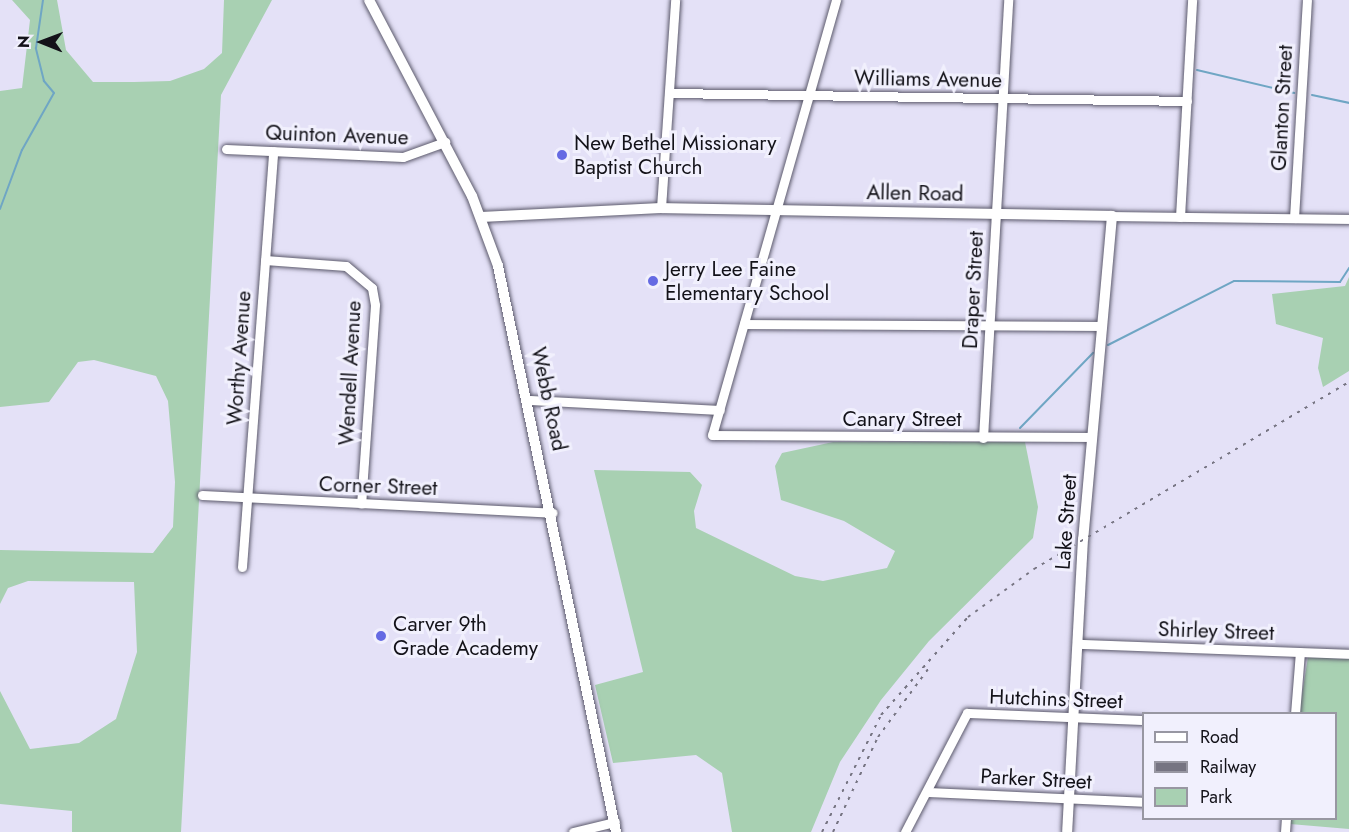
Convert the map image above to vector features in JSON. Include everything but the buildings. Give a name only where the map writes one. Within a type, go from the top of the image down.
[{"type":"street","name":"Webb Road","points":[[369,0],[445,142],[481,217],[530,400],[615,827]]},
{"type":"street","points":[[661,208],[675,0]]},
{"type":"street","points":[[530,400],[720,410],[836,0]]},
{"type":"street","name":"Draper Street","points":[[983,438],[1008,0]]},
{"type":"street","points":[[1180,217],[1192,0]]},
{"type":"street","name":"Glanton Street","points":[[1294,218],[1307,0]]},
{"type":"street","name":"Williams Avenue","points":[[669,93],[1187,101]]},
{"type":"street","name":"Quinton Avenue","points":[[226,149],[403,157],[445,142]]},
{"type":"street","name":"Worthy Avenue","points":[[242,567],[273,151]]},
{"type":"street","name":"Allen Road","points":[[481,217],[661,208],[1349,219]]},
{"type":"street","name":"Lake Street","points":[[1066,832],[1081,644],[1092,437],[1112,216]]},
{"type":"street","name":"Wendell Avenue","points":[[265,260],[346,266],[372,288],[375,305],[361,504]]},
{"type":"street","points":[[744,324],[1102,326]]},
{"type":"street","name":"Canary Street","points":[[720,410],[712,435],[1092,437]]},
{"type":"street","name":"Corner Street","points":[[202,495],[553,513]]},
{"type":"street","name":"Shirley Street","points":[[1081,644],[1349,654]]},
{"type":"street","points":[[1295,712],[1300,652]]},
{"type":"street","name":"Hutchins Street","points":[[927,792],[967,713],[1142,720]]},
{"type":"street","points":[[905,832],[927,792]]},
{"type":"street","name":"Parker Street","points":[[927,792],[1142,802]]},
{"type":"street","points":[[573,832],[615,827]]},
{"type":"green space","points":[[12,0],[57,0],[66,50],[93,82],[134,82],[170,81],[204,69],[222,53],[224,0],[272,0],[221,95],[181,832],[72,832],[72,811],[0,804],[0,691],[30,749],[79,743],[116,719],[137,652],[134,582],[28,581],[8,588],[0,604],[0,550],[153,553],[173,527],[175,482],[168,401],[156,376],[94,360],[78,362],[49,402],[0,407],[0,91],[22,88],[30,20]]},
{"type":"green space","points":[[1349,277],[1349,371],[1323,387],[1318,368],[1323,338],[1276,324],[1272,294],[1345,286]]},
{"type":"green space","points":[[833,442],[1025,442],[1038,507],[1033,538],[929,641],[881,700],[840,762],[811,832],[732,832],[722,773],[696,755],[613,763],[595,685],[643,672],[594,470],[690,472],[702,485],[694,511],[696,528],[795,576],[823,581],[887,568],[895,551],[844,521],[781,500],[775,466],[782,453]]},
{"type":"green space","points":[[1308,657],[1349,659],[1349,829],[1290,824],[1290,820],[1337,820],[1337,712],[1299,712]]},
{"type":"waterway","points":[[0,209],[22,150],[54,93],[44,81],[36,48],[43,0]]},
{"type":"waterway","points":[[1197,70],[1294,93]]},
{"type":"waterway","points":[[1312,95],[1349,103]]},
{"type":"waterway","points":[[1108,345],[1234,281],[1340,282],[1349,268]]},
{"type":"waterway","points":[[1020,428],[1093,353]]},
{"type":"railway","points":[[822,832],[881,715],[968,617],[1034,569],[1349,382]]},
{"type":"railway","points":[[833,832],[878,737],[931,665]]},
{"type":"place","name":"New Bethel Missionary Baptist Church","points":[[562,155]]},
{"type":"place","name":"Jerry Lee Faine Elementary School","points":[[653,281]]},
{"type":"place","name":"Carver 9th Grade Academy","points":[[381,636]]}]
